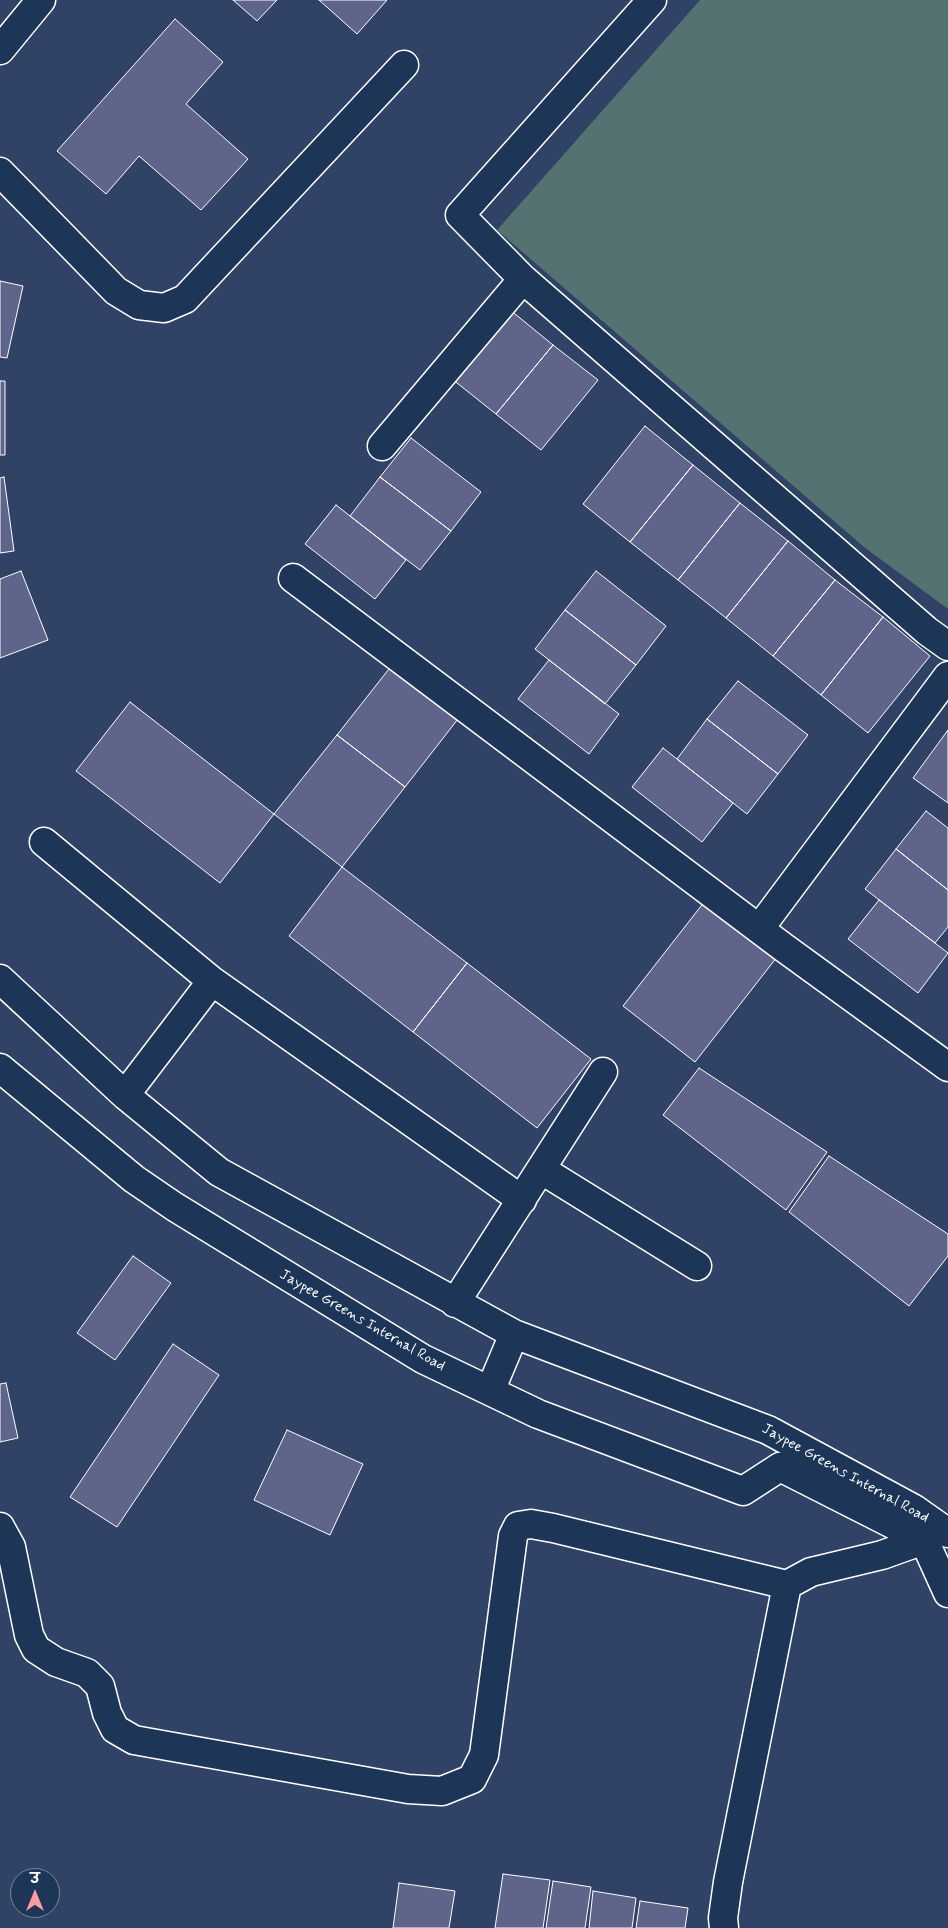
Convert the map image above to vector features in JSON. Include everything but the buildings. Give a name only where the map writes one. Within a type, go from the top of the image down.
[{"type":"street","points":[[0,50],[41,0]]},
{"type":"street","points":[[652,0],[460,215],[523,279],[927,631],[948,646]]},
{"type":"street","points":[[0,172],[116,291],[139,305],[164,308],[185,299],[404,66]]},
{"type":"street","points":[[382,446],[523,279]]},
{"type":"street","points":[[293,578],[759,929],[948,1067]]},
{"type":"street","points":[[759,929],[948,676]]},
{"type":"street","points":[[44,842],[212,981],[522,1200]]},
{"type":"street","name":"Jaypee Greens Internal Road","points":[[0,980],[125,1095],[219,1172],[514,1334],[768,1430],[914,1509],[936,1536],[948,1593]]},
{"type":"street","points":[[125,1095],[212,981]]},
{"type":"street","name":"Jaypee Greens Internal Road","points":[[0,1068],[134,1179],[175,1207],[422,1359],[538,1414],[743,1490],[780,1468],[936,1536]]},
{"type":"street","points":[[455,1303],[542,1170],[603,1072]]},
{"type":"street","points":[[542,1170],[697,1266]]},
{"type":"street","points":[[490,1391],[514,1334]]},
{"type":"street","points":[[0,1527],[10,1547],[29,1635],[36,1649],[56,1662],[86,1673],[100,1686],[107,1713],[116,1729],[134,1740],[408,1789],[442,1791],[472,1779],[484,1755],[512,1536],[518,1526],[531,1524],[553,1528],[787,1585],[810,1572],[882,1555],[936,1536]]},
{"type":"street","points":[[724,1928],[723,1918],[728,1882],[787,1585]]},
{"type":"green space","points":[[700,0],[948,0],[948,609],[864,547],[497,230]]}]
